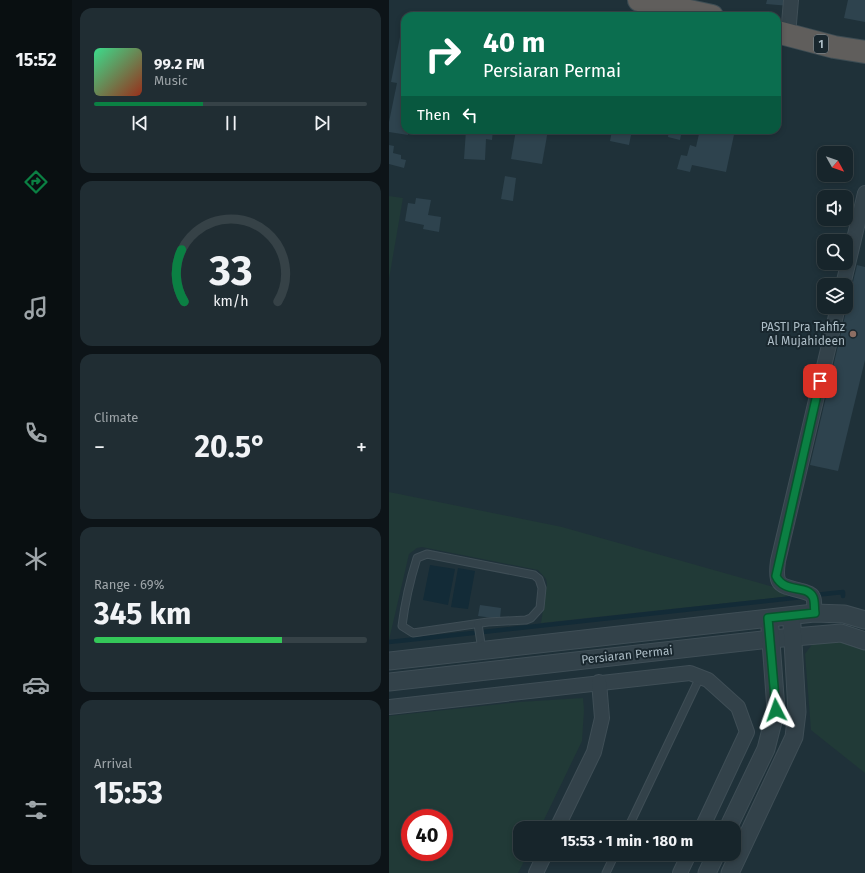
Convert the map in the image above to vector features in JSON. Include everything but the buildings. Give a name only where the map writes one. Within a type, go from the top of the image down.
[{"type":"highway","points":[[639,0],[694,12]]},
{"type":"highway","name":"1","points":[[782,34],[835,47],[865,52]]},
{"type":"street","points":[[782,34],[791,0]]},
{"type":"street","points":[[845,278],[865,193]]},
{"type":"street","points":[[815,613],[813,597],[810,593],[785,587],[779,583],[776,576],[780,553],[836,314]]},
{"type":"street","name":"Persiaran Permai","points":[[389,661],[791,615],[815,613],[844,614],[865,620]]},
{"type":"street","points":[[730,873],[794,737],[797,712],[791,615]]},
{"type":"street","points":[[731,821],[766,749],[776,710],[768,618]]},
{"type":"street","name":"Persiaran Permai","points":[[389,682],[793,637],[841,633],[865,641]]},
{"type":"street","points":[[389,707],[599,682],[690,673],[708,680],[738,707],[747,732],[705,821]]},
{"type":"street","points":[[560,821],[594,752],[602,718],[599,682]]},
{"type":"street","points":[[536,873],[542,861]]},
{"type":"street","points":[[680,873],[686,861]]},
{"type":"street","points":[[707,873],[713,861]]},
{"type":"lane","points":[[427,554],[534,575],[539,579],[542,588],[539,608],[531,618],[526,620],[478,624],[413,633],[402,626],[411,579],[417,558],[427,554]]},
{"type":"lane","points":[[478,624],[482,650]]},
{"type":"lane","points":[[631,821],[700,677]]},
{"type":"lane","points":[[606,873],[612,861]]},
{"type":"green space","points":[[389,196],[403,198],[389,279]]},
{"type":"green space","points":[[389,492],[562,527],[802,595],[541,623],[547,584],[546,579],[538,570],[422,547],[417,548],[409,554],[389,640]]},
{"type":"green space","points":[[841,638],[865,647],[865,773],[811,730],[805,654],[816,639]]},
{"type":"green space","points":[[583,698],[584,710],[582,741],[543,821],[513,821],[513,861],[524,861],[518,873],[389,873],[389,716],[519,702]]},
{"type":"water","points":[[430,565],[455,569],[448,605],[423,600]]},
{"type":"water","points":[[458,568],[475,571],[468,609],[451,607]]},
{"type":"waterway","points":[[815,595],[843,592],[843,596]]},
{"type":"waterway","points":[[483,632],[802,597]]},
{"type":"waterway","points":[[389,642],[473,633]]},
{"type":"place","name":"PASTI Pra Tahfiz Al Mujahideen","points":[[853,334]]},
{"type":"route","points":[[776,710],[768,618],[815,613],[813,597],[810,593],[785,587],[779,583],[776,576],[778,561],[820,381]]}]
